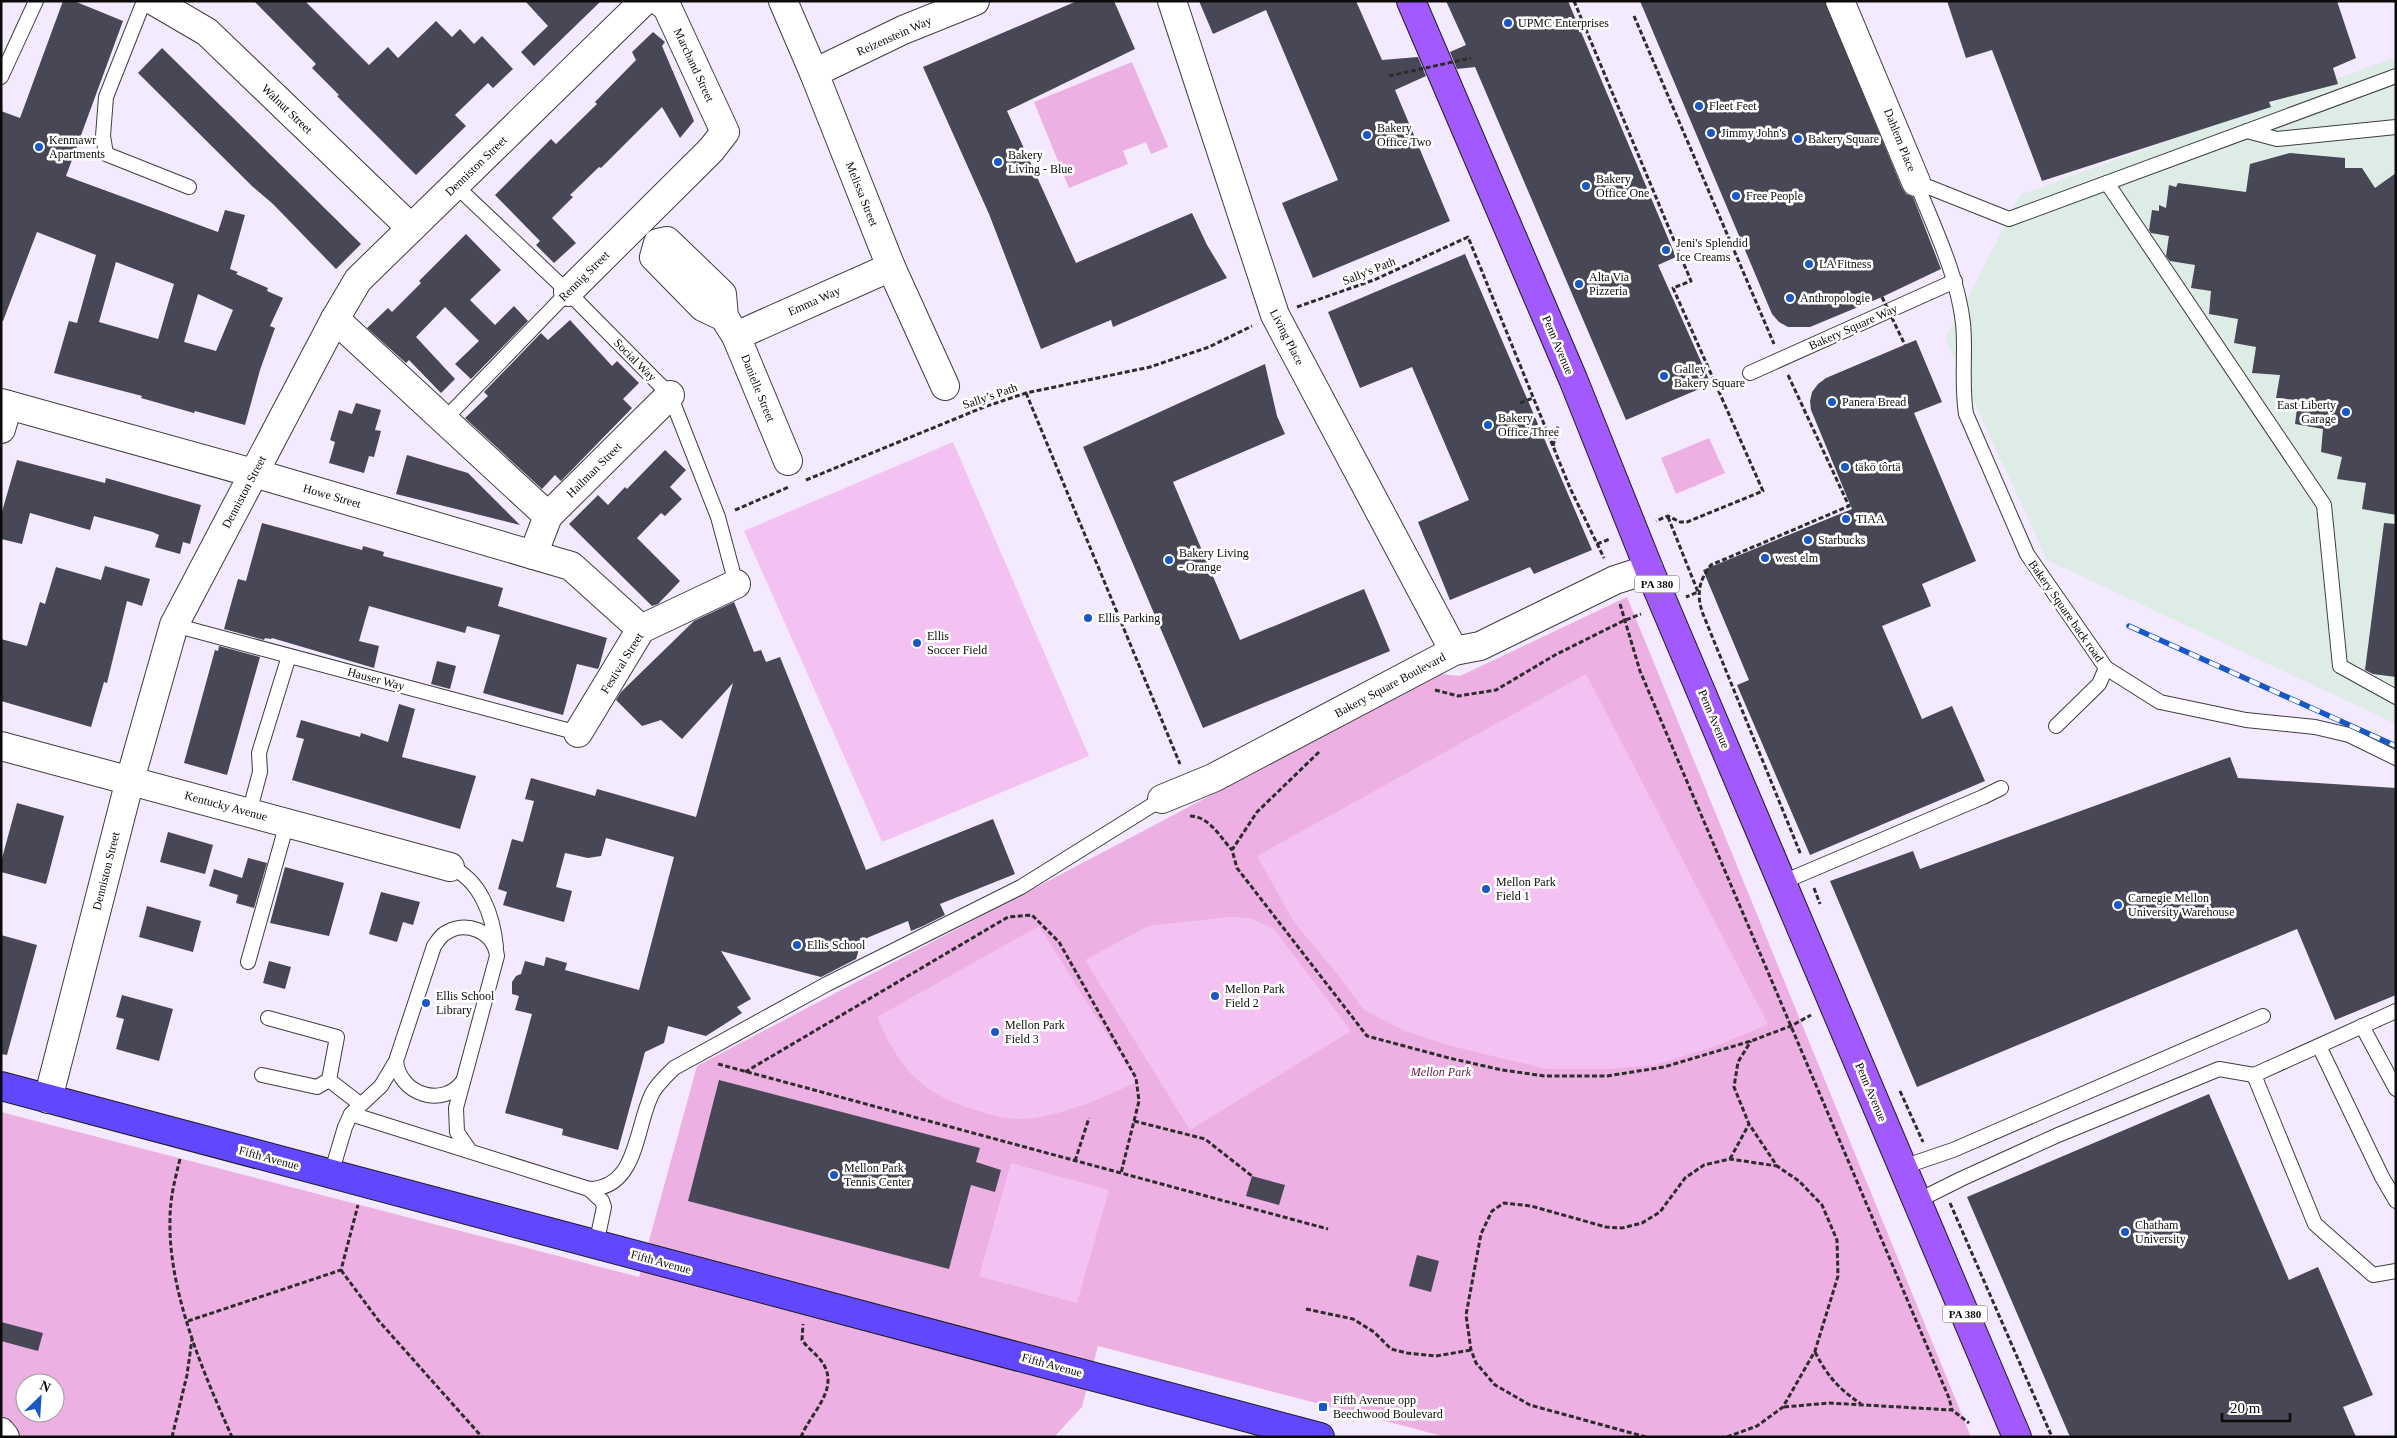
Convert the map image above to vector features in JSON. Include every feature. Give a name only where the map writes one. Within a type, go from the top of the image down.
[{"type":"highway","name":"Fifth Avenue","points":[[1,1086],[1320,1437]]},
{"type":"main road","name":"Penn Avenue","points":[[1411,1],[1573,379],[1634,531],[2017,1437]]},
{"type":"street","name":"Walnut Street","points":[[154,1],[207,32],[411,228]]},
{"type":"street","name":"Denniston Street","points":[[48,1099],[130,780],[174,625],[335,319],[358,280],[644,1]]},
{"type":"street","name":"Marchand Street","points":[[659,1],[667,7],[725,132]]},
{"type":"street","name":"Melissa Street","points":[[782,1],[814,73],[892,267],[945,386]]},
{"type":"street","name":"Reizenstein Way","points":[[814,73],[903,30],[975,1]]},
{"type":"street","name":"Living Place","points":[[1172,1],[1275,315],[1454,651]]},
{"type":"street","name":"Dahlem Place","points":[[1840,1],[1916,182]]},
{"type":"street","name":"Rennig Street","points":[[568,292],[711,150],[725,132]]},
{"type":"street","name":"Emma Way","points":[[730,327],[892,267]]},
{"type":"street","points":[[335,319],[443,421],[548,516]]},
{"type":"street","name":"Danielle Street","points":[[730,327],[788,461]]},
{"type":"street","name":"Hailman Street","points":[[533,555],[548,516],[670,395]]},
{"type":"street","name":"Howe Street","points":[[4,413],[254,474],[571,566],[641,629]]},
{"type":"street","name":"Bakery Square Boulevard","points":[[1162,799],[1213,778],[1454,651],[1480,646],[1615,580],[1650,569]]},
{"type":"street","name":"Festival Street","points":[[578,733],[641,629],[736,584]]},
{"type":"street","name":"Kentucky Avenue","points":[[1,746],[450,867]]},
{"type":"street","points":[[1,1432],[5,1437]]},
{"type":"lane","points":[[1,77],[36,1]]},
{"type":"lane","points":[[144,1],[106,97],[103,136],[106,154],[189,187]]},
{"type":"lane","points":[[1916,182],[2009,219],[2396,76]]},
{"type":"lane","points":[[2247,131],[2277,139],[2396,127]]},
{"type":"lane","name":"Dahlem Place","points":[[1916,182],[1955,281],[1963,324],[1962,391],[1966,414],[2027,554]]},
{"type":"lane","points":[[2107,182],[2324,505],[2340,666],[2396,697]]},
{"type":"lane","name":"Social Way","points":[[456,186],[568,292],[670,395],[718,517],[736,584]]},
{"type":"lane","name":"Bakery Square Way","points":[[1750,373],[1955,281]]},
{"type":"lane","name":"Rennig Street","points":[[443,421],[568,292]]},
{"type":"lane","name":"Bakery Square back road","points":[[2027,554],[2106,668]]},
{"type":"lane","name":"Hauser Way","points":[[174,625],[578,733]]},
{"type":"lane","points":[[249,813],[260,772],[259,753],[289,656]]},
{"type":"lane","points":[[2056,726],[2099,684],[2106,668],[2160,702],[2246,720],[2314,727],[2349,735],[2396,758]]},
{"type":"lane","points":[[1783,882],[1983,798],[2001,788]]},
{"type":"lane","points":[[589,1190],[598,1189],[610,1184],[620,1176],[628,1164],[652,1094],[660,1081],[674,1068],[827,984],[1021,887],[1162,799]]},
{"type":"lane","points":[[248,962],[287,823]]},
{"type":"lane","points":[[450,867],[466,876],[477,889],[487,907],[494,927],[496,947],[494,970],[456,1108],[455,1124],[463,1143],[470,1151]]},
{"type":"lane","points":[[331,1174],[345,1127],[356,1109],[381,1086],[396,1061],[428,957],[434,946],[442,935],[460,928],[476,929],[490,939],[496,947]]},
{"type":"lane","points":[[1917,1201],[2058,1136],[2219,1069],[2254,1075],[2396,1012]]},
{"type":"lane","points":[[1903,1167],[1930,1158],[2263,1016]]},
{"type":"lane","points":[[262,1075],[317,1087],[329,1080],[337,1037],[268,1018]]},
{"type":"lane","points":[[2362,1026],[2396,1089]]},
{"type":"lane","points":[[2319,1046],[2382,1177],[2396,1201]]},
{"type":"lane","points":[[396,1061],[401,1079],[408,1086],[419,1091],[444,1096],[453,1092],[464,1081]]},
{"type":"lane","points":[[2254,1075],[2315,1224],[2373,1275],[2396,1271]]},
{"type":"lane","points":[[329,1080],[356,1109],[470,1151],[589,1190],[602,1201],[604,1207],[596,1245]]},
{"type":"path","points":[[1574,1],[1691,281],[1673,288],[1763,491],[1687,522],[1680,522],[1668,516]]},
{"type":"path","points":[[1427,688],[1458,696],[1496,690],[1555,655],[1623,621],[1698,592],[1704,575],[1711,565],[1850,506],[1781,359],[1634,16]]},
{"type":"path","points":[[1389,76],[1471,58]]},
{"type":"path","name":"Sally's Path","points":[[1275,315],[1374,280],[1468,237],[1533,398]]},
{"type":"path","points":[[1882,297],[1904,345]]},
{"type":"path","name":"Sally’s Path","points":[[718,517],[960,415],[1026,393],[1150,367],[1208,347],[1275,315]]},
{"type":"path","points":[[1026,393],[1190,787]]},
{"type":"path","points":[[1520,403],[1533,398],[1552,446],[1615,580],[1623,621],[1648,690],[1945,1388],[1952,1410]]},
{"type":"path","points":[[1552,446],[1558,426]]},
{"type":"path","points":[[1597,544],[1668,516]]},
{"type":"path","points":[[1668,516],[1698,592],[1702,612],[1822,907]]},
{"type":"path","points":[[1232,850],[1257,812],[1323,749]]},
{"type":"path","points":[[1162,799],[1187,816],[1198,816],[1206,820],[1232,850],[1237,868],[1367,1036],[1502,1070],[1545,1076],[1607,1076],[1651,1070],[1751,1040],[1790,1026]]},
{"type":"path","points":[[745,1072],[1008,917],[1032,916],[1059,942],[1136,1078],[1139,1101],[1121,1173]]},
{"type":"path","points":[[1727,1437],[1757,1426],[1783,1407],[1815,1351],[1838,1276],[1837,1240],[1822,1206],[1799,1180],[1777,1166],[1749,1124],[1734,1087],[1738,1062],[1751,1040]]},
{"type":"path","points":[[692,1058],[1328,1229]]},
{"type":"path","points":[[1898,1087],[1930,1158]]},
{"type":"path","points":[[1075,1161],[1089,1118]]},
{"type":"path","points":[[1134,1121],[1205,1139],[1252,1176]]},
{"type":"path","points":[[1730,1159],[1749,1124]]},
{"type":"path","points":[[186,1135],[173,1188],[170,1228],[176,1276],[205,1373],[232,1437]]},
{"type":"path","points":[[1646,1437],[1530,1405],[1495,1384],[1476,1363],[1471,1350],[1466,1315],[1481,1234],[1492,1211],[1504,1203],[1531,1206],[1606,1227],[1622,1228],[1642,1223],[1660,1212],[1685,1178],[1704,1165],[1730,1159],[1777,1166]]},
{"type":"path","points":[[341,1270],[363,1183]]},
{"type":"path","points":[[1942,1188],[1953,1207],[2052,1437]]},
{"type":"path","points":[[188,1321],[341,1270]]},
{"type":"path","points":[[341,1270],[378,1320],[482,1437]]},
{"type":"path","points":[[802,1437],[810,1419],[825,1395],[829,1382],[825,1367],[802,1340],[801,1333],[807,1301]]},
{"type":"path","points":[[1306,1309],[1353,1319],[1374,1332],[1391,1349],[1406,1354],[1436,1356],[1471,1350]]},
{"type":"path","points":[[172,1437],[187,1375],[193,1336]]},
{"type":"path","points":[[1815,1351],[1824,1371],[1838,1387],[1861,1404]]},
{"type":"path","points":[[1783,1407],[1829,1403],[1952,1410],[1969,1423]]},
{"type":"shaded area","points":[[2396,57],[2396,724],[2047,560],[1945,338],[1967,300],[2020,195]]},
{"type":"shaded area","name":"Ellis Soccer Field","points":[[953,442],[1089,756],[882,842],[744,531]]},
{"type":"shaded area","name":"Mellon Park Field 1","points":[[1586,674],[1768,1024],[1719,1045],[1655,1065],[1608,1069],[1547,1069],[1451,1046],[1405,1031],[1364,1010],[1294,922],[1257,856]]},
{"type":"shaded area","name":"Mellon Park Field 2","points":[[1230,917],[1250,918],[1274,929],[1351,1031],[1190,1130],[1085,960],[1148,926]]},
{"type":"shaded area","name":"Mellon Park Field 3","points":[[1039,926],[1137,1082],[1062,1112],[1017,1119],[977,1111],[938,1095],[925,1086],[903,1063],[893,1050],[877,1017]]},
{"type":"shaded area","points":[[1011,1163],[1109,1190],[1077,1303],[979,1276]]},
{"type":"green space","points":[[1132,62],[1168,147],[1151,154],[1146,142],[1123,151],[1128,164],[1069,188],[1034,102]]},
{"type":"green space","points":[[1709,438],[1725,473],[1676,494],[1661,458]]},
{"type":"green space","name":"Mellon Park","points":[[1627,597],[1971,1437],[1446,1437],[1098,1346],[1082,1407],[1054,1437],[1,1437],[1,1112],[639,1277],[697,1066],[1441,674],[1460,676]]},
{"type":"building","points":[[63,1],[74,1],[123,21],[66,176],[218,232],[225,210],[245,215],[230,269],[238,272],[236,274],[268,288],[267,291],[283,298],[270,326],[275,328],[260,370],[245,425],[195,411],[194,413],[141,398],[142,396],[54,373],[69,321],[77,323],[96,255],[37,232],[3,321],[1,321],[1,111],[20,118]],"holes":[[[116,262],[174,284],[158,339],[99,322]],[[198,294],[233,310],[216,351],[184,342]]]},
{"type":"building","points":[[254,1],[305,1],[369,65],[388,47],[398,58],[436,21],[452,37],[460,29],[474,44],[482,36],[513,69],[493,88],[488,83],[455,115],[466,126],[416,175],[337,96],[339,95],[312,68],[316,64]]},
{"type":"building","points":[[525,1],[601,1],[534,66],[521,52],[548,26]]},
{"type":"building","name":"Bakery Living - Blue","points":[[1077,1],[1114,1],[1135,49],[1007,111],[1076,263],[1192,213],[1207,245],[1227,278],[1113,327],[1111,320],[1041,349],[989,214],[923,67]]},
{"type":"building","name":"Bakery Office Two","points":[[1199,1],[1356,1],[1382,60],[1418,57],[1426,76],[1395,90],[1450,221],[1313,278],[1282,203],[1338,180],[1266,10],[1213,34]]},
{"type":"building","name":"Bakery Office One","points":[[1446,1],[1568,1],[1676,257],[1658,265],[1711,384],[1626,420],[1475,67],[1457,69],[1450,52],[1466,45]]},
{"type":"building","name":"Bakery Square","points":[[1640,1],[1825,1],[1902,188],[1906,194],[1913,197],[1941,269],[1882,297],[1810,327],[1788,327],[1779,322],[1772,314]]},
{"type":"building","points":[[1947,1],[2337,1],[2356,58],[2333,68],[2338,84],[2269,102],[2271,107],[2042,181],[1992,50],[1966,58]]},
{"type":"building","points":[[653,32],[665,42],[662,46],[694,121],[680,138],[662,107],[601,168],[599,167],[570,195],[573,197],[552,218],[576,243],[554,263],[536,245],[540,241],[495,195],[551,139],[556,144],[597,104],[595,102],[636,60],[632,52]]},
{"type":"building","points":[[162,48],[361,244],[336,269],[273,204],[253,187],[138,73]]},
{"type":"building","name":"East Liberty Garage","points":[[2290,153],[2345,158],[2345,168],[2362,168],[2375,188],[2396,173],[2396,515],[2362,509],[2366,483],[2337,479],[2342,457],[2321,452],[2323,429],[2295,424],[2298,400],[2276,398],[2280,375],[2252,373],[2256,347],[2234,343],[2238,319],[2209,314],[2211,291],[2191,288],[2195,265],[2170,261],[2166,256],[2169,236],[2151,233],[2149,230],[2152,210],[2159,211],[2159,205],[2166,208],[2169,185],[2176,187],[2178,183],[2246,192],[2250,164]]},
{"type":"building","points":[[466,234],[501,270],[470,300],[495,325],[514,306],[528,321],[471,379],[455,364],[479,341],[445,307],[416,337],[455,379],[441,393],[409,360],[406,363],[367,328],[388,308],[392,312],[421,283],[419,281]]},
{"type":"building","name":"Bakery Office Three","points":[[1465,254],[1592,550],[1534,574],[1530,567],[1450,600],[1418,522],[1469,500],[1412,367],[1360,388],[1328,312]]},
{"type":"building","points":[[570,320],[612,366],[617,361],[639,383],[623,399],[632,408],[561,481],[555,475],[542,489],[465,418],[488,396],[484,392],[541,333],[548,340]]},
{"type":"building","points":[[1916,340],[1942,402],[1914,413],[1976,561],[1922,584],[1931,606],[1882,626],[1922,719],[1952,706],[1985,781],[1810,855],[1737,685],[1749,680],[1703,570],[1852,509],[1811,410],[1812,392],[1826,378]]},
{"type":"building","name":"Bakery Living - Orange","points":[[1265,364],[1277,416],[1285,434],[1173,482],[1240,640],[1364,589],[1390,651],[1203,728],[1083,447]]},
{"type":"building","points":[[356,403],[381,410],[375,430],[381,431],[374,457],[369,456],[364,473],[329,463],[335,442],[330,440],[339,410],[352,414]]},
{"type":"building","points":[[665,450],[686,470],[670,487],[682,499],[665,516],[661,513],[637,538],[680,581],[658,604],[652,606],[569,524],[598,495],[608,505],[625,487],[627,489]]},
{"type":"building","points":[[407,455],[468,473],[520,525],[396,494]]},
{"type":"building","points":[[17,460],[105,483],[106,478],[201,505],[190,544],[183,542],[180,554],[155,547],[159,535],[153,532],[94,516],[90,530],[30,513],[22,544],[1,539],[1,515]]},
{"type":"building","points":[[262,523],[362,550],[363,546],[384,552],[383,556],[503,588],[498,606],[607,638],[599,667],[598,669],[577,664],[563,715],[483,693],[500,635],[467,626],[465,633],[369,606],[359,641],[379,646],[374,668],[272,638],[265,638],[264,640],[224,629],[238,579],[246,581]]},
{"type":"building","points":[[2384,523],[2396,524],[2396,677],[2373,674],[2365,670]]},
{"type":"building","points":[[105,566],[150,579],[142,606],[127,601],[107,683],[104,682],[91,727],[1,701],[1,639],[27,646],[40,602],[45,604],[56,567],[101,580]]},
{"type":"building","name":"Ellis School","points":[[734,602],[754,652],[761,650],[766,662],[780,657],[866,870],[993,819],[1015,874],[940,904],[945,915],[923,926],[911,931],[908,921],[862,940],[856,959],[821,977],[721,951],[751,999],[737,1007],[742,1013],[706,1036],[668,1026],[664,1043],[645,1052],[618,1150],[562,1135],[563,1129],[505,1113],[532,1014],[515,1010],[519,996],[512,994],[512,982],[516,976],[521,974],[525,961],[544,966],[546,957],[567,963],[565,970],[639,990],[674,857],[606,838],[601,856],[588,858],[565,853],[556,887],[572,891],[564,922],[503,905],[507,892],[498,889],[512,839],[523,842],[534,801],[525,799],[531,778],[595,796],[597,789],[696,817],[733,683],[682,739],[661,720],[642,726],[616,700],[621,692],[694,621]]},
{"type":"building","points":[[219,646],[260,657],[227,775],[184,763],[215,650],[218,651]]},
{"type":"building","points":[[437,661],[456,666],[450,689],[431,684]]},
{"type":"building","points":[[399,704],[415,709],[402,757],[476,776],[460,829],[292,780],[304,739],[296,737],[301,720],[360,737],[361,733],[388,742]]},
{"type":"building","name":"Carnegie Mellon University Warehouse","points":[[2230,757],[2238,778],[2396,788],[2396,995],[2335,1020],[2297,929],[1917,1087],[1830,881],[1913,851],[1920,869]]},
{"type":"building","points":[[17,803],[64,816],[46,884],[1,872],[1,862]]},
{"type":"building","points":[[168,832],[213,845],[205,874],[160,862]]},
{"type":"building","points":[[248,858],[267,863],[254,908],[236,903],[238,895],[209,886],[214,869],[242,878]]},
{"type":"building","points":[[285,867],[344,883],[329,936],[270,923]]},
{"type":"building","points":[[381,892],[420,902],[413,925],[403,922],[397,942],[369,934]]},
{"type":"building","points":[[147,906],[201,921],[193,952],[139,937]]},
{"type":"building","points":[[1,935],[37,945],[7,1055],[1,1054]]},
{"type":"building","points":[[269,961],[291,967],[285,989],[263,983]]},
{"type":"building","points":[[122,995],[173,1009],[159,1061],[116,1049],[124,1019],[116,1017]]},
{"type":"building","name":"Mellon Park Tennis Center","points":[[719,1080],[980,1148],[976,1162],[1001,1170],[995,1192],[971,1185],[949,1269],[688,1201]]},
{"type":"building","name":"Chatham University","points":[[2209,1094],[2289,1280],[2318,1267],[2373,1395],[2343,1407],[2356,1437],[2070,1437],[1967,1197]]},
{"type":"building","points":[[1252,1176],[1285,1185],[1279,1205],[1246,1196]]},
{"type":"building","points":[[1417,1255],[1439,1261],[1431,1292],[1409,1286]]},
{"type":"building","points":[[1,1322],[43,1333],[38,1351],[1,1341]]},
{"type":"railway","points":[[2129,626],[2396,746]]},
{"type":"place","name":"UPMC Enterprises","points":[[1508,23]]},
{"type":"place","name":"Fleet Feet","points":[[1699,106]]},
{"type":"place","name":"Jimmy John's","points":[[1711,133]]},
{"type":"place","name":"Bakery Office Two","points":[[1367,135]]},
{"type":"place","name":"Bakery Square","points":[[1798,139]]},
{"type":"place","name":"Kenmawr Apartments","points":[[39,147]]},
{"type":"place","name":"Bakery Living - Blue","points":[[998,162]]},
{"type":"place","name":"Bakery Office One","points":[[1586,186]]},
{"type":"place","name":"Free People","points":[[1736,196]]},
{"type":"place","name":"Jeni's Splendid Ice Creams","points":[[1666,250]]},
{"type":"place","name":"LA Fitness","points":[[1809,264]]},
{"type":"place","name":"Alta Via Pizzeria","points":[[1579,284]]},
{"type":"place","name":"Anthropologie","points":[[1790,298]]},
{"type":"place","name":"Galley Bakery Square","points":[[1664,376]]},
{"type":"place","name":"Panera Bread","points":[[1832,402]]},
{"type":"place","name":"East Liberty Garage","points":[[2346,412]]},
{"type":"place","name":"Bakery Office Three","points":[[1488,425]]},
{"type":"place","name":"täkō tôrtä","points":[[1845,467]]},
{"type":"place","name":"TIAA","points":[[1846,519]]},
{"type":"place","name":"Starbucks","points":[[1808,540]]},
{"type":"place","name":"west elm","points":[[1765,558]]},
{"type":"place","name":"Bakery Living - Orange","points":[[1169,560]]},
{"type":"place","name":"Ellis Parking","points":[[1088,618]]},
{"type":"place","name":"Ellis Soccer Field","points":[[917,643]]},
{"type":"place","name":"Mellon Park Field 1","points":[[1486,889]]},
{"type":"place","name":"Carnegie Mellon University Warehouse","points":[[2118,905]]},
{"type":"place","name":"Ellis School","points":[[797,945]]},
{"type":"place","name":"Mellon Park Field 2","points":[[1215,996]]},
{"type":"place","name":"Ellis School Library","points":[[426,1003]]},
{"type":"place","name":"Mellon Park Field 3","points":[[995,1032]]},
{"type":"place","name":"Mellon Park Tennis Center","points":[[834,1175]]},
{"type":"place","name":"Chatham University","points":[[2125,1232]]},
{"type":"place","name":"Fifth Avenue opp Beechwood Boulevard","points":[[1323,1407]]}]
